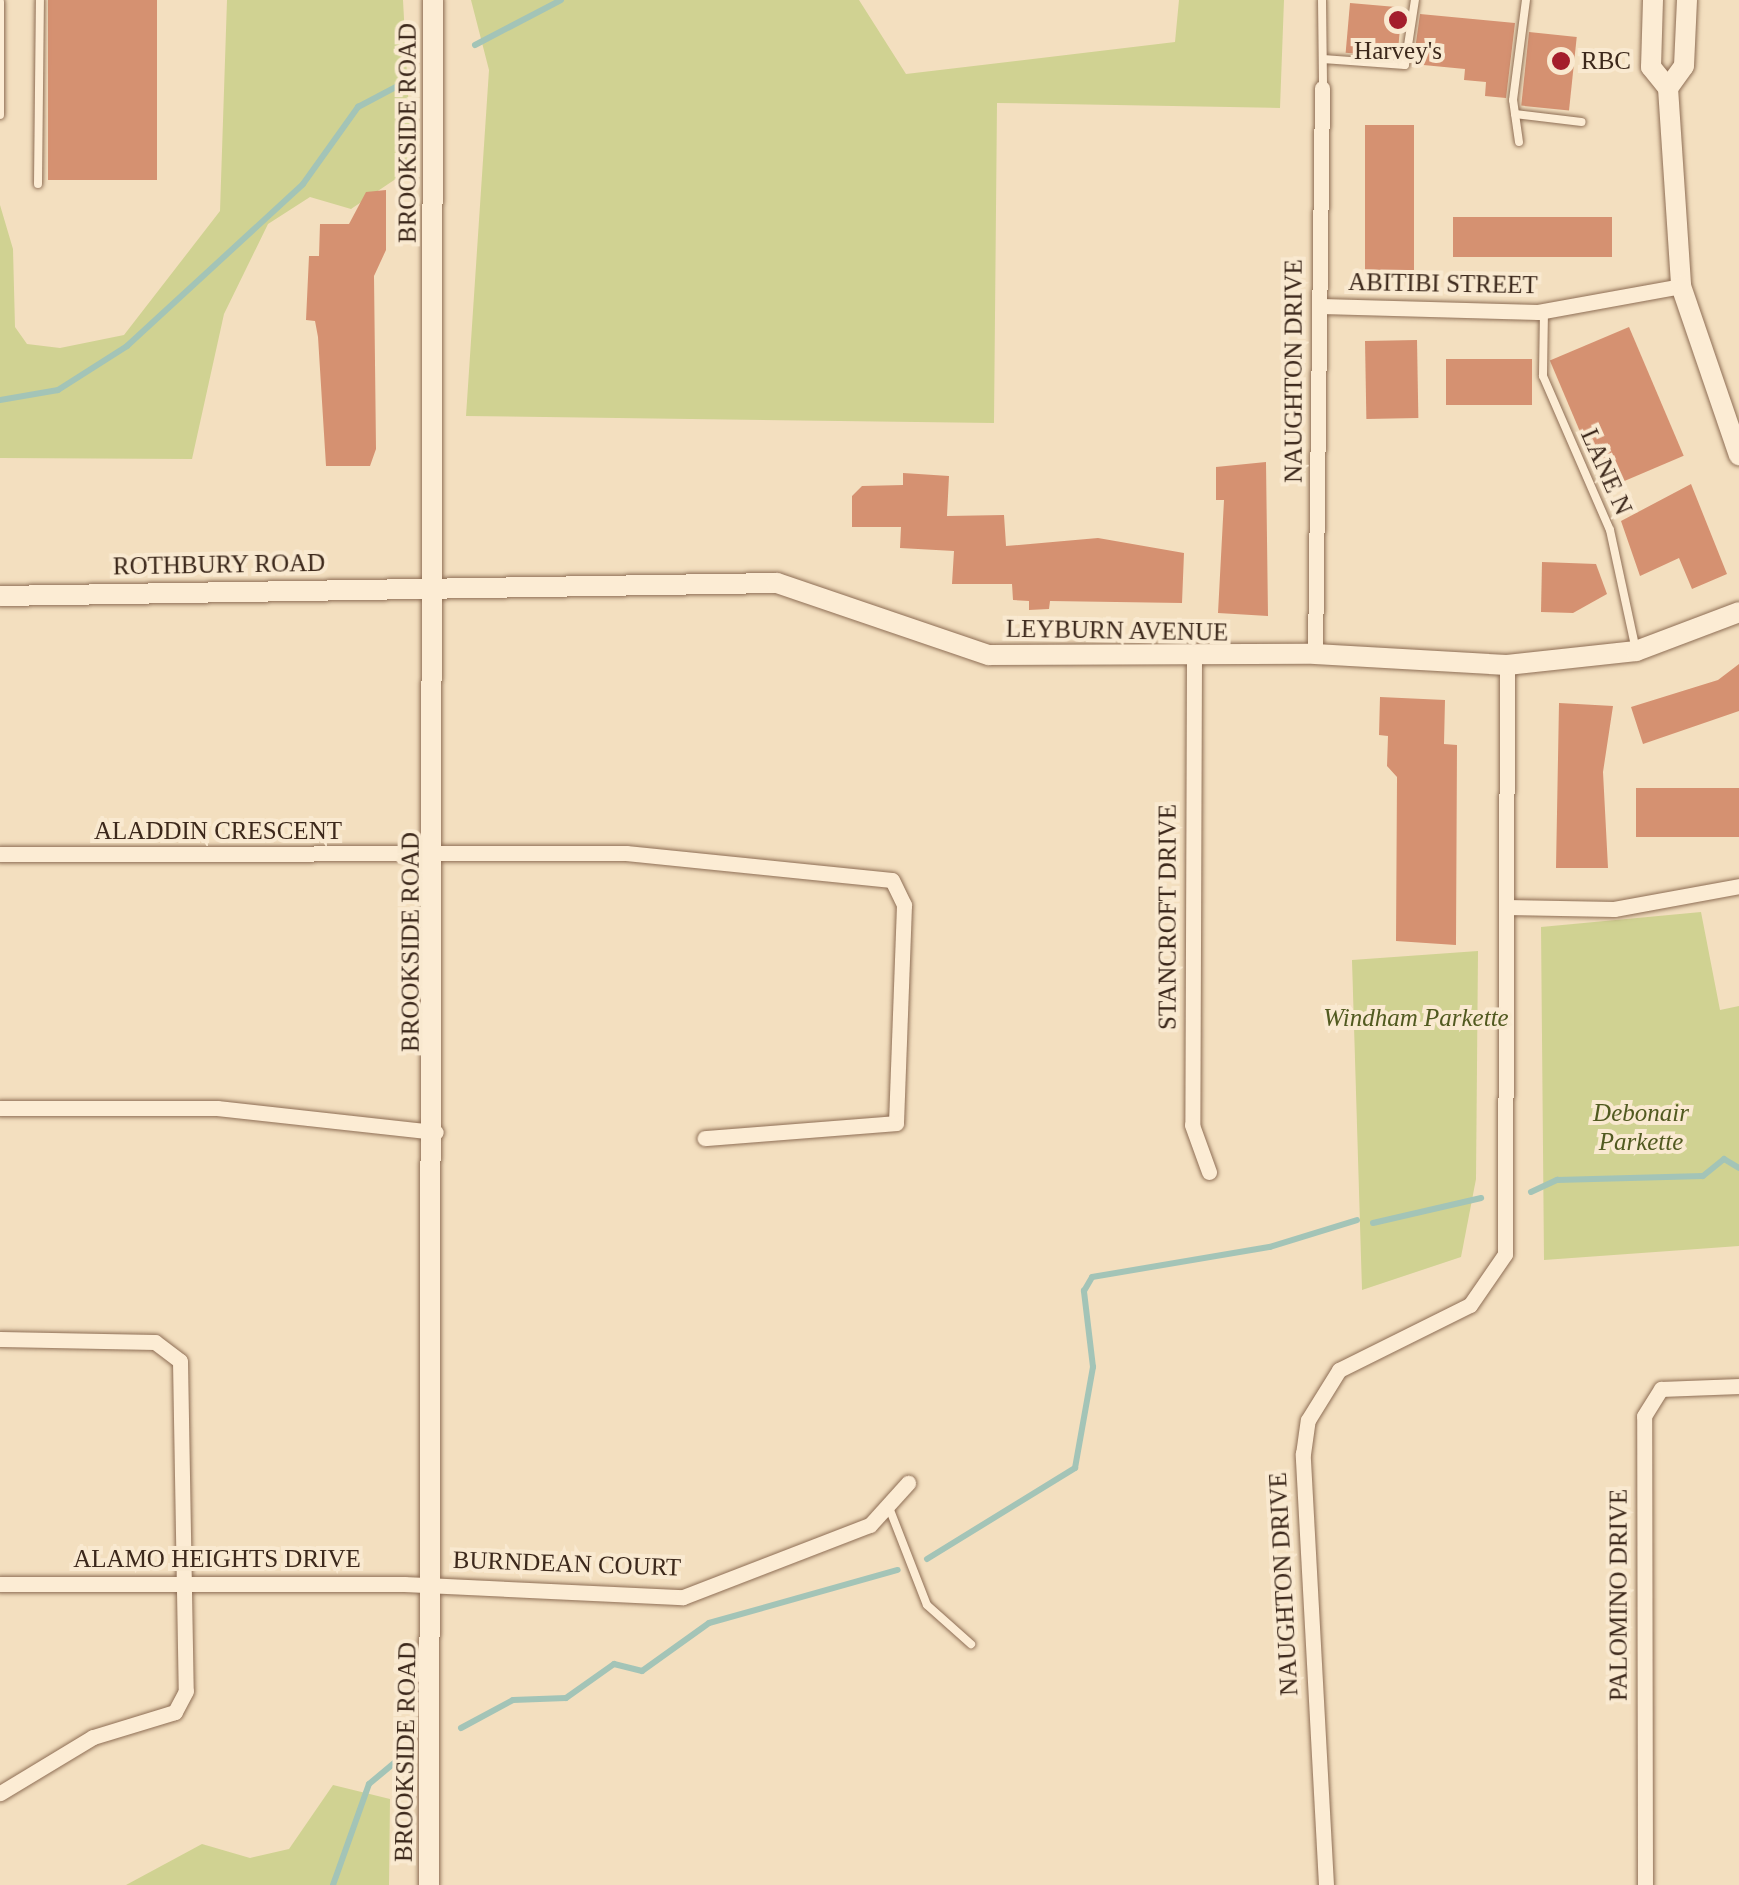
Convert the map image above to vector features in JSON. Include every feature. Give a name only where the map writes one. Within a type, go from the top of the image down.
[{"type":"street","name":"BROOKSIDE ROAD","points":[[429,1885],[438,585],[432,0]]},
{"type":"street","points":[[1653,0],[1651,67],[1668,88],[1681,286],[1739,456]]},
{"type":"street","points":[[1668,88],[1684,66],[1687,0]]},
{"type":"street","name":"NAUGHTON DRIVE","points":[[1316,654],[1322,86]]},
{"type":"street","name":"ABITIBI STREET","points":[[1321,306],[1544,311],[1681,286]]},
{"type":"street","name":"LEYBURN AVENUE","points":[[438,585],[777,583],[989,655],[1194,659],[1316,654],[1507,664],[1636,651],[1739,612]]},
{"type":"street","name":"ROTHBURY ROAD","points":[[0,596],[438,585]]},
{"type":"street","name":"STANCROFT DRIVE","points":[[1194,659],[1192,1124],[1209,1172]]},
{"type":"street","name":"NAUGHTON DRIVE","points":[[1326,1885],[1301,1486],[1308,1420],[1319,1394],[1363,1351],[1470,1305],[1499,1273],[1509,1178],[1507,664]]},
{"type":"street","name":"ALADDIN CRESCENT","points":[[0,854],[436,857],[626,853],[892,880],[904,905],[896,1123],[705,1138]]},
{"type":"street","points":[[1506,907],[1614,909],[1739,886]]},
{"type":"street","points":[[0,1108],[218,1108],[436,1132]]},
{"type":"street","points":[[0,1339],[156,1342],[175,1353],[184,1373],[182,1584],[186,1691],[175,1712],[93,1737],[0,1793]]},
{"type":"street","name":"PALOMINO DRIVE","points":[[1645,1885],[1644,1416],[1662,1388],[1739,1386]]},
{"type":"street","name":"BURNDEAN COURT","points":[[434,1585],[683,1597],[870,1525],[908,1483]]},
{"type":"street","name":"ALAMO HEIGHTS DRIVE","points":[[0,1584],[434,1585]]},
{"type":"lane","points":[[38,184],[40,0]]},
{"type":"lane","points":[[1322,0],[1322,86]]},
{"type":"lane","points":[[1323,59],[1405,64],[1414,0]]},
{"type":"lane","points":[[1519,142],[1515,114],[1526,0]]},
{"type":"lane","points":[[0,116],[2,2]]},
{"type":"lane","points":[[1515,114],[1582,122]]},
{"type":"lane","name":"LANE N","points":[[1544,311],[1543,376],[1610,530],[1636,651]]},
{"type":"lane","points":[[888,1505],[928,1606],[971,1644]]},
{"type":"green space","points":[[227,0],[403,0],[412,168],[351,209],[310,197],[268,224],[224,314],[192,459],[0,458],[0,205],[13,249],[15,327],[27,344],[60,348],[124,335],[220,211]]},
{"type":"green space","points":[[471,0],[859,0],[906,74],[1175,42],[1179,0],[1284,0],[1280,108],[997,103],[994,423],[466,416],[489,70]]},
{"type":"green space","name":"Debonair Parkette","points":[[1701,912],[1720,1010],[1739,1006],[1739,1246],[1544,1260],[1541,927]]},
{"type":"green space","name":"Windham Parkette","points":[[1478,951],[1476,1179],[1461,1257],[1362,1290],[1352,960]]},
{"type":"green space","points":[[333,1785],[390,1799],[389,1885],[126,1885],[202,1844],[250,1858],[289,1849]]},
{"type":"building","points":[[48,0],[157,0],[157,180],[48,180]]},
{"type":"building","points":[[1350,3],[1402,8],[1397,57],[1346,53]]},
{"type":"building","points":[[1420,14],[1515,23],[1506,98],[1485,96],[1486,82],[1464,80],[1465,69],[1413,64]]},
{"type":"building","points":[[1529,32],[1577,37],[1569,111],[1521,106]]},
{"type":"building","points":[[1365,125],[1414,125],[1414,270],[1365,270]]},
{"type":"building","points":[[386,190],[386,250],[374,276],[376,449],[370,466],[326,466],[318,337],[315,321],[306,320],[309,256],[319,256],[320,224],[349,224],[366,192]]},
{"type":"building","points":[[1453,217],[1612,217],[1612,257],[1453,257]]},
{"type":"building","points":[[1629,327],[1684,456],[1605,489],[1550,361]]},
{"type":"building","points":[[1417,340],[1418,418],[1366,419],[1365,341]]},
{"type":"building","points":[[1446,359],[1532,359],[1532,405],[1446,405]]},
{"type":"building","points":[[1266,462],[1268,616],[1218,613],[1224,500],[1216,500],[1216,467]]},
{"type":"building","points":[[903,473],[949,476],[947,516],[1004,515],[1006,546],[1098,538],[1184,553],[1182,603],[1050,601],[1049,609],[1029,610],[1029,601],[1013,600],[1012,584],[952,584],[954,551],[900,548],[901,527],[852,527],[852,496],[862,486],[903,485]]},
{"type":"building","points":[[1691,484],[1727,574],[1692,589],[1679,558],[1640,576],[1621,521]]},
{"type":"building","points":[[1542,562],[1596,564],[1607,594],[1573,613],[1541,612]]},
{"type":"building","points":[[1739,664],[1739,711],[1643,744],[1631,707],[1718,680]]},
{"type":"building","points":[[1380,697],[1445,700],[1444,744],[1457,745],[1456,945],[1396,941],[1397,777],[1387,766],[1388,736],[1379,735]]},
{"type":"building","points":[[1559,703],[1613,706],[1603,772],[1608,868],[1556,868]]},
{"type":"building","points":[[1636,788],[1739,788],[1739,837],[1636,837]]},
{"type":"waterway","points":[[475,45],[561,0]]},
{"type":"waterway","points":[[0,400],[58,390],[127,346],[303,184],[358,107],[409,80]]},
{"type":"waterway","points":[[1531,1192],[1557,1180],[1703,1176],[1724,1159],[1739,1168]]},
{"type":"waterway","points":[[1373,1223],[1481,1198]]},
{"type":"waterway","points":[[927,1559],[1075,1468],[1093,1367],[1084,1291],[1092,1277],[1270,1247],[1357,1220]]},
{"type":"waterway","points":[[461,1728],[513,1700],[566,1698],[614,1664],[642,1671],[709,1623],[898,1570]]},
{"type":"waterway","points":[[333,1885],[369,1784],[405,1754]]},
{"type":"place","name":"Harvey's","points":[[1398,20]]},
{"type":"place","name":"RBC","points":[[1561,61]]}]
